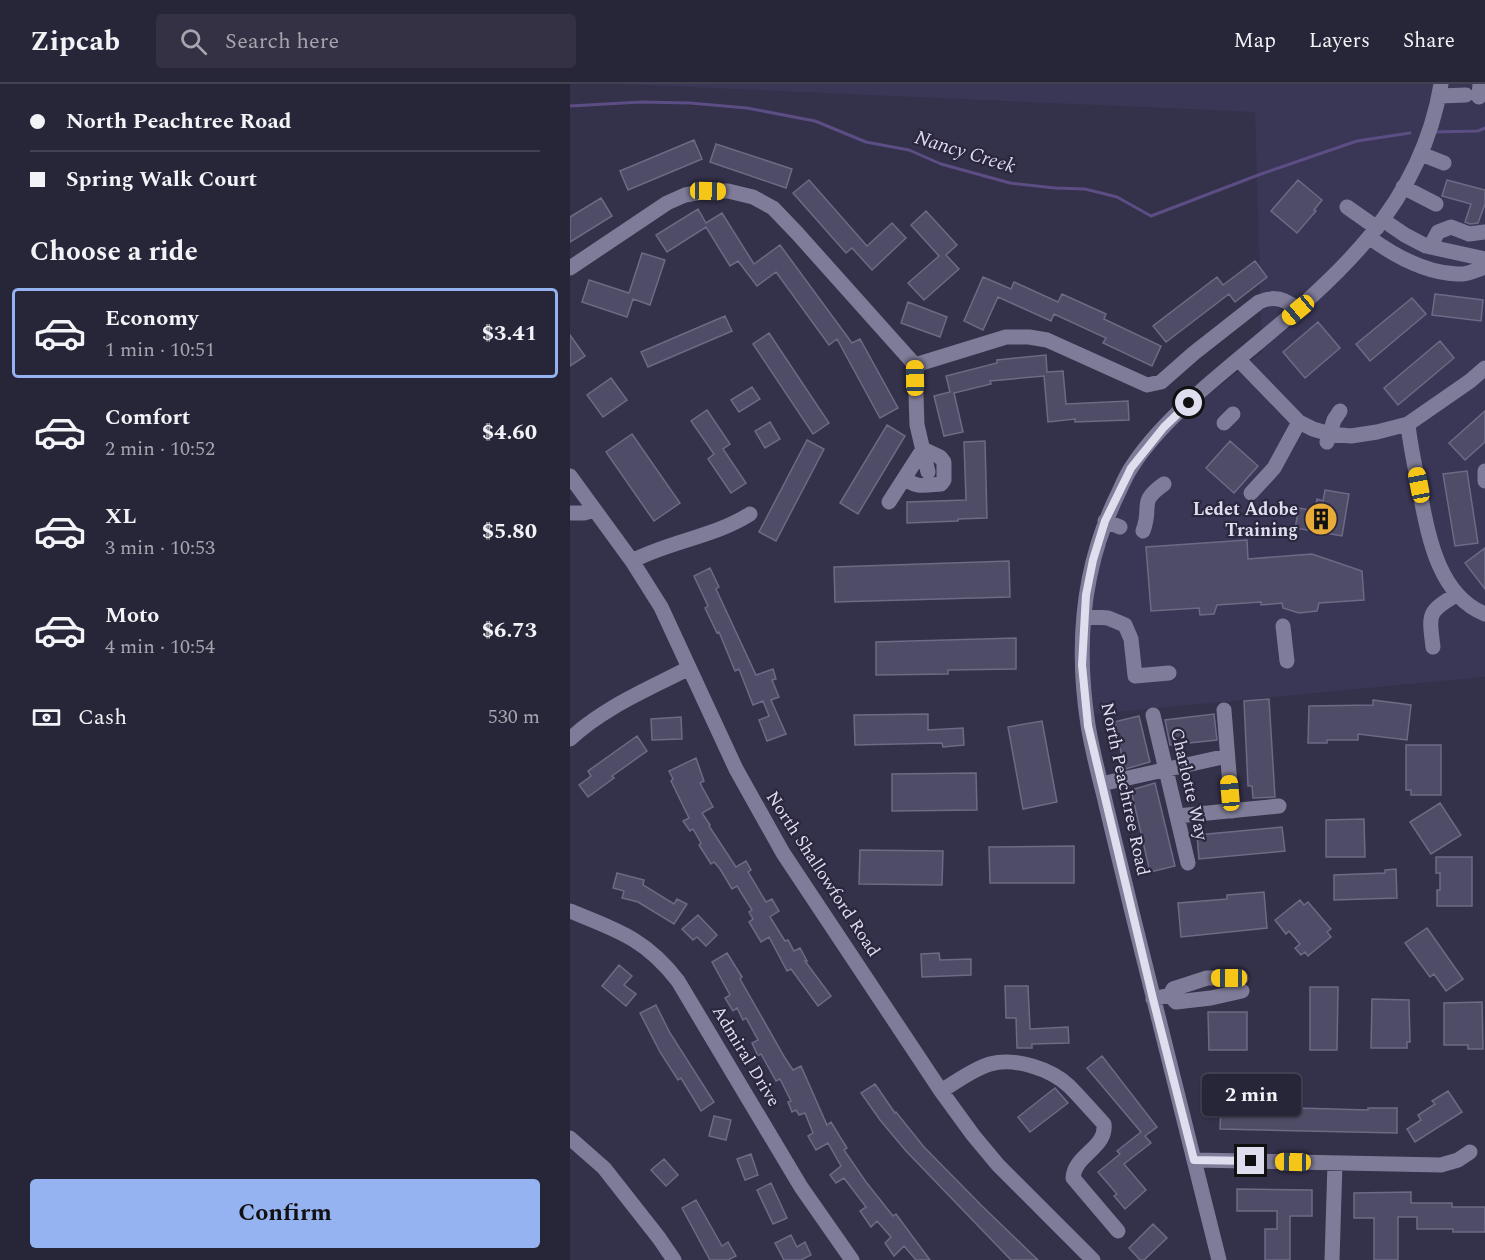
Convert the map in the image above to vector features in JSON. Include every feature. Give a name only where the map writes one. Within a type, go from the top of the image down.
[{"type":"street","points":[[1440,90],[1475,92]]},
{"type":"street","name":"North Peachtree Road","points":[[1219,1260],[1153,999],[1088,726],[1082,665],[1084,616],[1091,569],[1112,524],[1131,468],[1164,427],[1202,391],[1298,310],[1341,270],[1377,229],[1421,154],[1430,131],[1440,90]]},
{"type":"street","points":[[1421,154],[1444,163]]},
{"type":"street","points":[[1403,188],[1436,204]]},
{"type":"street","points":[[570,268],[667,203],[685,195],[708,191],[728,191],[753,197],[773,208],[915,365],[917,425],[928,472]]},
{"type":"street","points":[[1347,207],[1377,229],[1398,256],[1442,272],[1465,274],[1485,267]]},
{"type":"street","points":[[1430,247],[1438,232],[1451,227],[1469,234],[1485,232]]},
{"type":"street","points":[[1377,229],[1430,247],[1485,259]]},
{"type":"street","points":[[915,365],[1006,337],[1029,337],[1047,340],[1147,385],[1161,382],[1259,302],[1268,298],[1278,298],[1298,310]]},
{"type":"street","points":[[1239,360],[1299,422],[1328,438],[1351,436],[1408,424],[1485,368]]},
{"type":"street","points":[[1328,438],[1340,411]]},
{"type":"street","points":[[1251,493],[1274,468],[1275,454],[1299,422]]},
{"type":"street","points":[[1408,424],[1429,539],[1456,594],[1471,608],[1485,614]]},
{"type":"street","points":[[889,502],[923,449]]},
{"type":"street","points":[[905,477],[916,486],[940,484],[944,480],[944,462],[940,457],[923,449]]},
{"type":"street","points":[[1485,471],[1485,482]]},
{"type":"street","name":"North Shallowford Road","points":[[570,476],[632,561],[661,607],[752,801],[783,853],[941,1091],[973,1136],[998,1165],[1093,1260]]},
{"type":"street","points":[[1143,531],[1148,519],[1147,501],[1151,493],[1164,484]]},
{"type":"street","points":[[570,513],[595,510]]},
{"type":"street","points":[[632,561],[659,548],[732,525],[750,514]]},
{"type":"street","points":[[1433,647],[1430,618],[1438,606],[1456,594]]},
{"type":"street","points":[[1084,616],[1108,618],[1125,625],[1131,639],[1135,676],[1169,673]]},
{"type":"street","points":[[1283,626],[1287,661]]},
{"type":"street","points":[[570,739],[604,712],[689,668]]},
{"type":"street","points":[[1224,710],[1232,811]]},
{"type":"street","name":"Charlotte Way","points":[[1153,715],[1188,862]]},
{"type":"street","points":[[1101,784],[1227,756]]},
{"type":"street","points":[[1177,816],[1279,806]]},
{"type":"street","name":"Admiral Drive","points":[[570,911],[615,929],[642,944],[668,967],[801,1187],[852,1260]]},
{"type":"street","points":[[1153,999],[1170,995],[1173,989],[1207,978],[1236,985]]},
{"type":"street","points":[[941,1091],[990,1064],[1029,1065],[1059,1078],[1104,1124],[1105,1131],[1101,1140],[1075,1169],[1073,1178],[1118,1231]]},
{"type":"street","points":[[570,1138],[604,1168],[674,1260]]},
{"type":"street","points":[[1194,1160],[1441,1165],[1458,1160],[1470,1152]]},
{"type":"street","points":[[1332,1260],[1335,1163]]},
{"type":"shaded area","points":[[621,84],[1485,84],[1485,677],[1084,715],[1084,610],[1127,475],[1170,426],[1262,352],[1255,112]]},
{"type":"building","points":[[694,140],[702,159],[628,190],[620,171]]},
{"type":"building","points":[[716,144],[792,169],[786,188],[710,162]]},
{"type":"building","points":[[809,180],[867,246],[892,223],[906,238],[872,270],[852,248],[846,253],[793,193]]},
{"type":"building","points":[[1298,180],[1322,200],[1314,210],[1316,211],[1297,233],[1271,211]]},
{"type":"building","points":[[1447,180],[1485,190],[1485,204],[1478,223],[1465,222],[1471,204],[1442,196]]},
{"type":"building","points":[[601,198],[612,216],[570,242],[570,217]]},
{"type":"building","points":[[698,209],[706,223],[722,213],[754,264],[780,245],[852,343],[860,339],[898,408],[880,418],[837,339],[829,345],[776,272],[757,286],[738,261],[730,266],[706,227],[667,252],[656,235]]},
{"type":"building","points":[[926,211],[957,245],[946,255],[959,269],[924,300],[908,283],[939,256],[911,225]]},
{"type":"building","points":[[642,253],[665,260],[650,305],[633,299],[627,317],[582,302],[589,280],[629,293]]},
{"type":"building","points":[[1255,261],[1267,277],[1235,302],[1229,294],[1166,342],[1153,326],[1217,277],[1223,285]]},
{"type":"building","points":[[983,277],[1011,289],[1014,282],[1058,302],[1062,294],[1106,314],[1104,319],[1161,346],[1152,366],[1103,343],[1106,338],[1054,314],[1051,321],[998,297],[983,330],[964,321]]},
{"type":"building","points":[[1435,294],[1483,300],[1481,321],[1432,315]]},
{"type":"building","points":[[1412,298],[1426,314],[1370,361],[1356,344]]},
{"type":"building","points":[[908,302],[947,317],[940,337],[901,323]]},
{"type":"building","points":[[725,316],[732,331],[648,367],[641,352]]},
{"type":"building","points":[[1318,322],[1340,348],[1305,378],[1283,352]]},
{"type":"building","points":[[769,333],[829,423],[813,434],[753,344]]},
{"type":"building","points":[[570,335],[585,356],[570,366]]},
{"type":"building","points":[[1440,341],[1454,358],[1398,405],[1384,388]]},
{"type":"building","points":[[1046,355],[1047,372],[1063,371],[1066,404],[1128,401],[1129,420],[1075,422],[1075,419],[1048,422],[1044,376],[990,381],[991,384],[954,393],[963,432],[944,436],[934,396],[950,392],[946,376],[997,363],[997,360]]},
{"type":"building","points":[[611,378],[627,400],[603,417],[587,395]]},
{"type":"building","points":[[752,387],[760,399],[739,412],[731,400]]},
{"type":"building","points":[[707,410],[730,444],[723,449],[746,483],[731,493],[708,459],[714,454],[691,421]]},
{"type":"building","points":[[1485,411],[1485,442],[1465,460],[1449,443]]},
{"type":"building","points":[[770,422],[780,439],[765,448],[755,431]]},
{"type":"building","points":[[887,425],[905,436],[858,514],[840,503]]},
{"type":"building","points":[[632,434],[680,503],[654,521],[606,452]]},
{"type":"building","points":[[807,440],[824,449],[776,541],[759,532]]},
{"type":"building","points":[[985,441],[987,518],[907,523],[907,502],[966,500],[964,442]]},
{"type":"building","points":[[1230,441],[1258,466],[1234,493],[1206,468]]},
{"type":"building","points":[[1467,471],[1478,543],[1455,546],[1443,474]]},
{"type":"building","name":"Ledet Adobe Training","points":[[1325,490],[1349,494],[1342,536],[1295,528],[1299,508],[1315,511],[1317,499],[1323,501]]},
{"type":"building","points":[[1247,540],[1248,559],[1312,554],[1362,571],[1364,600],[1319,603],[1317,611],[1299,613],[1283,608],[1282,603],[1261,605],[1261,602],[1217,605],[1214,614],[1200,615],[1199,608],[1151,611],[1146,547]]},
{"type":"building","points":[[1485,548],[1485,589],[1465,563]]},
{"type":"building","points":[[1009,561],[1010,597],[835,602],[834,567]]},
{"type":"building","points":[[710,568],[719,587],[716,589],[756,675],[773,669],[776,679],[772,680],[779,697],[771,700],[786,734],[767,741],[759,720],[769,716],[763,701],[753,705],[739,669],[735,671],[719,632],[717,633],[705,608],[708,606],[694,576]]},
{"type":"building","points":[[1016,638],[1016,669],[948,670],[948,674],[876,675],[876,642]]},
{"type":"building","points":[[1269,699],[1275,797],[1253,798],[1252,786],[1248,786],[1244,701]]},
{"type":"building","points":[[1373,700],[1411,705],[1407,740],[1358,734],[1358,740],[1327,740],[1327,743],[1308,743],[1309,706],[1373,705]]},
{"type":"building","points":[[928,714],[928,730],[963,728],[964,745],[943,747],[942,743],[855,745],[854,715]]},
{"type":"building","points":[[1214,714],[1217,740],[1170,745],[1165,720]]},
{"type":"building","points":[[1139,716],[1150,762],[1125,769],[1114,722]]},
{"type":"building","points":[[681,717],[682,739],[652,740],[651,719]]},
{"type":"building","points":[[1042,721],[1057,802],[1023,809],[1008,727]]},
{"type":"building","points":[[637,736],[647,751],[612,776],[614,778],[588,797],[579,785],[591,776],[588,771]]},
{"type":"building","points":[[1406,745],[1441,745],[1441,795],[1411,795],[1411,790],[1406,790]]},
{"type":"building","points":[[696,758],[704,781],[700,783],[713,807],[702,813],[736,867],[746,861],[751,870],[748,872],[766,902],[772,899],[779,911],[770,917],[785,941],[788,940],[794,951],[800,948],[807,961],[805,961],[831,996],[818,1006],[791,969],[787,971],[769,937],[761,942],[749,922],[753,919],[749,912],[752,910],[737,886],[732,889],[720,869],[714,862],[711,864],[699,845],[701,843],[693,829],[690,831],[683,821],[689,818],[671,781],[673,779],[669,771]]},
{"type":"building","points":[[976,773],[977,810],[892,811],[892,774]]},
{"type":"building","points":[[1155,783],[1175,866],[1150,872],[1131,790]]},
{"type":"building","points":[[1440,803],[1461,835],[1431,854],[1410,822]]},
{"type":"building","points":[[1364,819],[1365,857],[1326,857],[1326,820]]},
{"type":"building","points":[[1282,827],[1285,851],[1199,859],[1197,835]]},
{"type":"building","points":[[1074,846],[1074,883],[990,883],[989,847]]},
{"type":"building","points":[[860,850],[943,851],[942,885],[859,884]]},
{"type":"building","points":[[1436,857],[1472,857],[1472,906],[1437,906],[1440,873],[1436,873]]},
{"type":"building","points":[[1396,869],[1397,898],[1334,900],[1334,875],[1385,873],[1385,870]]},
{"type":"building","points":[[617,873],[644,880],[643,885],[674,904],[677,899],[687,904],[674,924],[638,902],[622,898],[624,891],[613,888]]},
{"type":"building","points":[[1264,892],[1267,928],[1181,937],[1178,903],[1227,899],[1227,895]]},
{"type":"building","points":[[1300,900],[1304,905],[1308,902],[1331,929],[1327,932],[1331,937],[1308,956],[1305,952],[1301,955],[1295,948],[1300,944],[1289,931],[1286,934],[1275,920]]},
{"type":"building","points":[[698,915],[717,935],[706,946],[697,937],[693,940],[682,929]]},
{"type":"building","points":[[1427,928],[1463,979],[1446,991],[1434,974],[1430,977],[1405,943]]},
{"type":"building","points":[[727,953],[785,1058],[793,1070],[801,1066],[827,1125],[831,1122],[847,1148],[844,1150],[866,1182],[893,1216],[896,1214],[930,1260],[916,1260],[904,1246],[894,1256],[885,1243],[891,1237],[877,1221],[871,1227],[860,1211],[866,1207],[844,1178],[836,1183],[830,1175],[841,1166],[828,1143],[816,1150],[808,1136],[813,1133],[805,1113],[799,1115],[796,1110],[792,1112],[788,1102],[791,1101],[780,1079],[776,1081],[761,1054],[758,1056],[752,1043],[758,1040],[746,1018],[743,1020],[737,1008],[733,1011],[725,998],[730,995],[712,962]]},
{"type":"building","points":[[939,953],[940,960],[971,959],[971,975],[922,977],[921,954]]},
{"type":"building","points":[[619,965],[632,976],[624,985],[636,994],[626,1006],[602,986]]},
{"type":"building","points":[[1005,986],[1028,986],[1030,1029],[1068,1027],[1069,1043],[1032,1044],[1032,1048],[1017,1048],[1016,1018],[1006,1018]]},
{"type":"building","points":[[1310,987],[1338,987],[1337,1050],[1310,1050]]},
{"type":"building","points":[[1372,999],[1409,1000],[1410,1042],[1407,1042],[1407,1048],[1371,1048]]},
{"type":"building","points":[[1482,1002],[1483,1049],[1468,1049],[1468,1045],[1444,1045],[1444,1003]]},
{"type":"building","points":[[656,1005],[670,1033],[714,1102],[701,1111],[681,1078],[678,1080],[660,1052],[640,1013]]},
{"type":"building","points":[[1208,1012],[1247,1012],[1247,1050],[1209,1050]]},
{"type":"building","points":[[1102,1056],[1157,1127],[1145,1136],[1151,1143],[1124,1164],[1146,1190],[1125,1209],[1114,1196],[1117,1194],[1098,1172],[1120,1154],[1117,1151],[1141,1132],[1087,1068]]},
{"type":"building","points":[[875,1084],[895,1113],[924,1147],[1038,1260],[1011,1260],[906,1151],[861,1093]]},
{"type":"building","points":[[1055,1088],[1068,1103],[1030,1132],[1018,1117]]},
{"type":"building","points":[[1448,1091],[1462,1112],[1415,1142],[1407,1129],[1421,1120],[1418,1115],[1435,1104],[1432,1101]]},
{"type":"building","points":[[1221,1108],[1274,1110],[1274,1113],[1299,1114],[1299,1108],[1368,1110],[1368,1108],[1397,1108],[1397,1133],[1220,1129]]},
{"type":"building","points":[[714,1116],[731,1120],[726,1140],[709,1136]]},
{"type":"building","points":[[751,1154],[758,1175],[745,1180],[737,1159]]},
{"type":"building","points":[[664,1159],[678,1175],[666,1186],[651,1170]]},
{"type":"building","points":[[771,1183],[787,1218],[773,1224],[757,1190]]},
{"type":"building","points":[[1237,1189],[1312,1190],[1312,1216],[1290,1216],[1290,1260],[1265,1260],[1265,1229],[1277,1229],[1277,1211],[1237,1211]]},
{"type":"building","points":[[1411,1192],[1411,1203],[1452,1203],[1452,1207],[1485,1207],[1485,1232],[1417,1229],[1417,1217],[1398,1217],[1398,1260],[1374,1260],[1374,1218],[1354,1218],[1354,1193]]},
{"type":"building","points":[[696,1200],[722,1246],[728,1242],[736,1256],[728,1260],[710,1260],[682,1208]]},
{"type":"building","points":[[1153,1224],[1167,1238],[1144,1260],[1140,1260],[1129,1248]]},
{"type":"building","points":[[791,1235],[797,1247],[805,1242],[811,1255],[801,1260],[784,1260],[775,1243]]},
{"type":"waterway","name":"Nancy Creek","points":[[570,106],[641,102],[747,108],[815,121],[866,142],[909,150],[941,164],[1010,183],[1085,189],[1117,197],[1151,216],[1261,174],[1357,141],[1410,133]]},
{"type":"waterway","name":"Nancy Creek","points":[[1433,132],[1478,131],[1485,128]]},
{"type":"place","name":"Ledet Adobe Training","points":[[1321,519]]},
{"type":"route","points":[[1189,403],[1164,427],[1131,468],[1105,521],[1093,560],[1086,595],[1082,665],[1088,726],[1101,784],[1194,1160],[1251,1161]]}]
